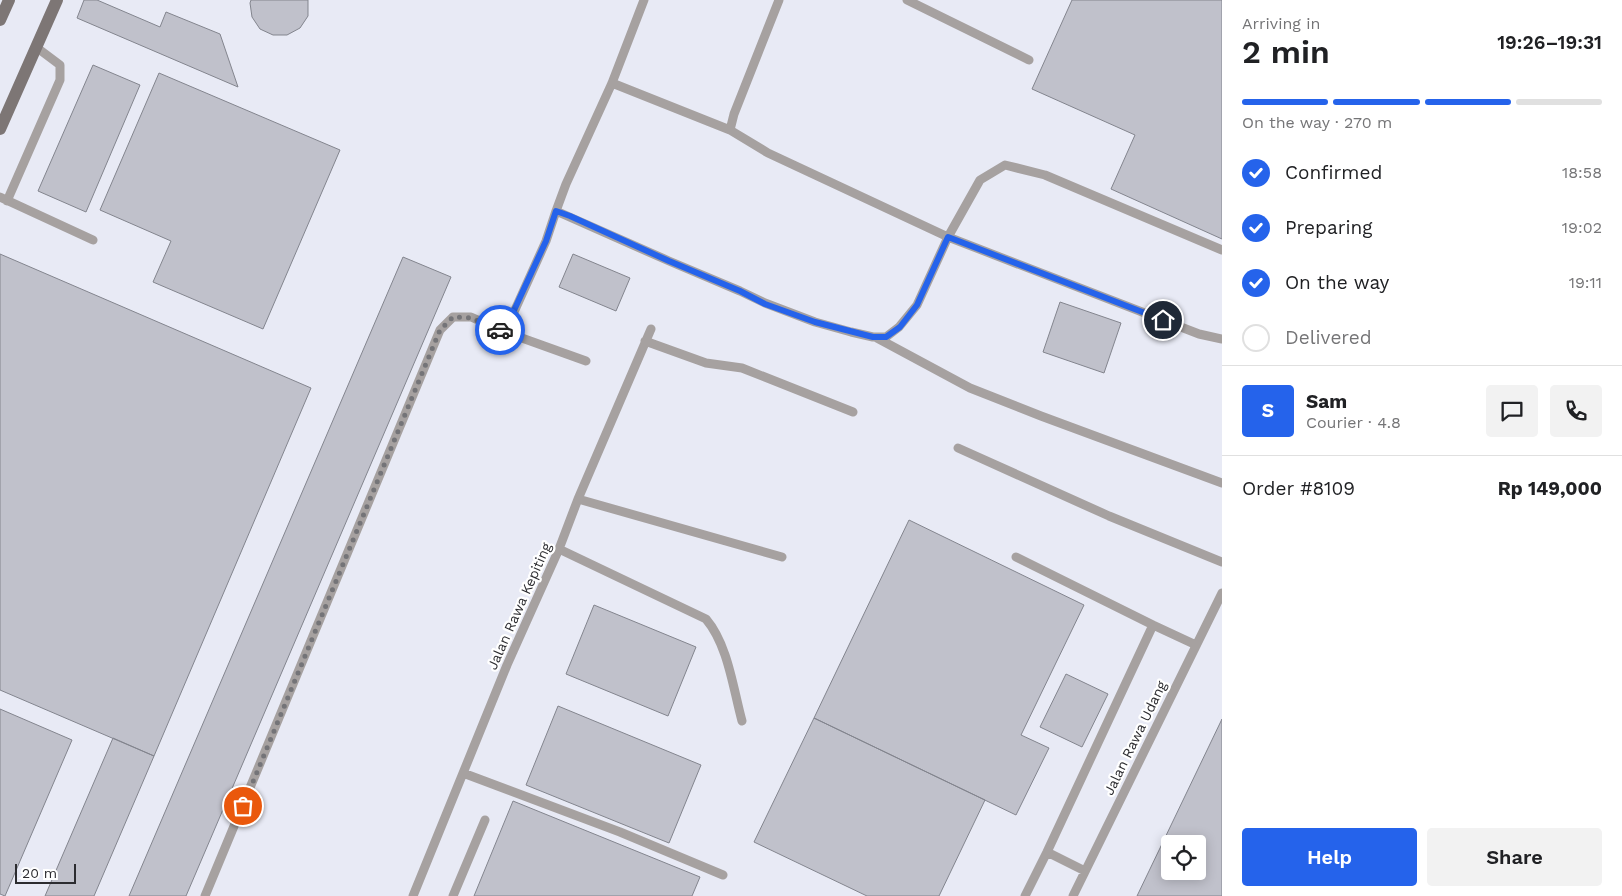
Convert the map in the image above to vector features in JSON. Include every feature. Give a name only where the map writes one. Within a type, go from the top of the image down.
[{"type":"street","points":[[0,20],[9,0]]},
{"type":"street","points":[[0,129],[56,0]]},
{"type":"lane","points":[[504,332],[546,241],[566,184],[612,83],[644,0]]},
{"type":"lane","points":[[730,130],[734,114],[779,0]]},
{"type":"lane","points":[[906,0],[1029,60]]},
{"type":"lane","points":[[36,47],[60,65],[60,80],[4,199],[93,240]]},
{"type":"lane","points":[[612,83],[730,130],[768,153],[948,237],[1199,334],[1222,339]]},
{"type":"lane","points":[[556,211],[740,291],[765,304],[815,322],[874,336],[886,337],[900,327],[917,305],[948,237],[980,180],[1005,165],[1044,175],[1222,250]]},
{"type":"lane","points":[[206,896],[440,330],[453,317],[471,318],[504,332],[586,361]]},
{"type":"lane","name":"Jalan Rawa Kepiting","points":[[413,896],[508,665],[651,329]]},
{"type":"lane","points":[[874,336],[970,388],[1222,483]]},
{"type":"lane","points":[[645,341],[706,363],[742,368],[853,412]]},
{"type":"lane","points":[[958,448],[1109,516],[1222,562]]},
{"type":"lane","points":[[578,499],[782,557]]},
{"type":"lane","points":[[559,548],[706,619],[714,628],[720,641],[742,720]]},
{"type":"lane","points":[[1016,557],[1153,626],[1196,645]]},
{"type":"lane","name":"Jalan Rawa Udang","points":[[1073,896],[1222,593]]},
{"type":"lane","points":[[1025,896],[1153,626]]},
{"type":"lane","points":[[463,773],[620,832],[723,875]]},
{"type":"lane","points":[[453,896],[485,820]]},
{"type":"lane","points":[[1047,852],[1085,872]]},
{"type":"shaded area","points":[[0,0],[1222,0],[1222,896],[0,896]]},
{"type":"building","points":[[84,0],[97,0],[160,27],[166,12],[220,34],[238,87],[77,18]]},
{"type":"building","points":[[251,0],[308,0],[308,16],[300,28],[287,35],[273,35],[260,29],[252,17]]},
{"type":"building","points":[[1072,0],[1222,0],[1222,239],[1111,189],[1135,135],[1032,89]]},
{"type":"building","points":[[93,65],[140,85],[86,212],[38,191]]},
{"type":"building","points":[[159,73],[340,150],[263,329],[153,282],[171,241],[100,210]]},
{"type":"building","points":[[0,254],[311,388],[154,756],[0,690]]},
{"type":"building","points":[[573,254],[630,278],[616,311],[559,287]]},
{"type":"building","points":[[403,257],[451,277],[186,896],[129,896]]},
{"type":"building","points":[[1060,302],[1121,323],[1104,373],[1043,352]]},
{"type":"building","points":[[909,520],[1084,605],[1021,735],[1049,748],[1016,815],[814,718]]},
{"type":"building","points":[[594,605],[696,647],[668,716],[566,674]]},
{"type":"building","points":[[1066,674],[1108,694],[1082,747],[1040,727]]},
{"type":"building","points":[[558,706],[701,765],[669,843],[526,785]]},
{"type":"building","points":[[0,709],[72,740],[5,896],[0,894]]},
{"type":"building","points":[[814,718],[985,800],[939,896],[867,896],[754,842]]},
{"type":"building","points":[[1222,719],[1222,896],[1137,896],[1161,846],[1161,880],[1206,880],[1206,835],[1166,835]]},
{"type":"building","points":[[113,738],[154,756],[94,896],[45,896]]},
{"type":"building","points":[[513,801],[700,877],[692,896],[474,896]]},
{"type":"way so far","points":[[243,806],[440,330],[453,317],[471,318],[500,330]]},
{"type":"route","points":[[500,330],[504,332],[546,241],[556,211],[740,291],[765,304],[815,322],[873,337],[886,337],[900,327],[917,305],[948,237],[1163,320]]}]
